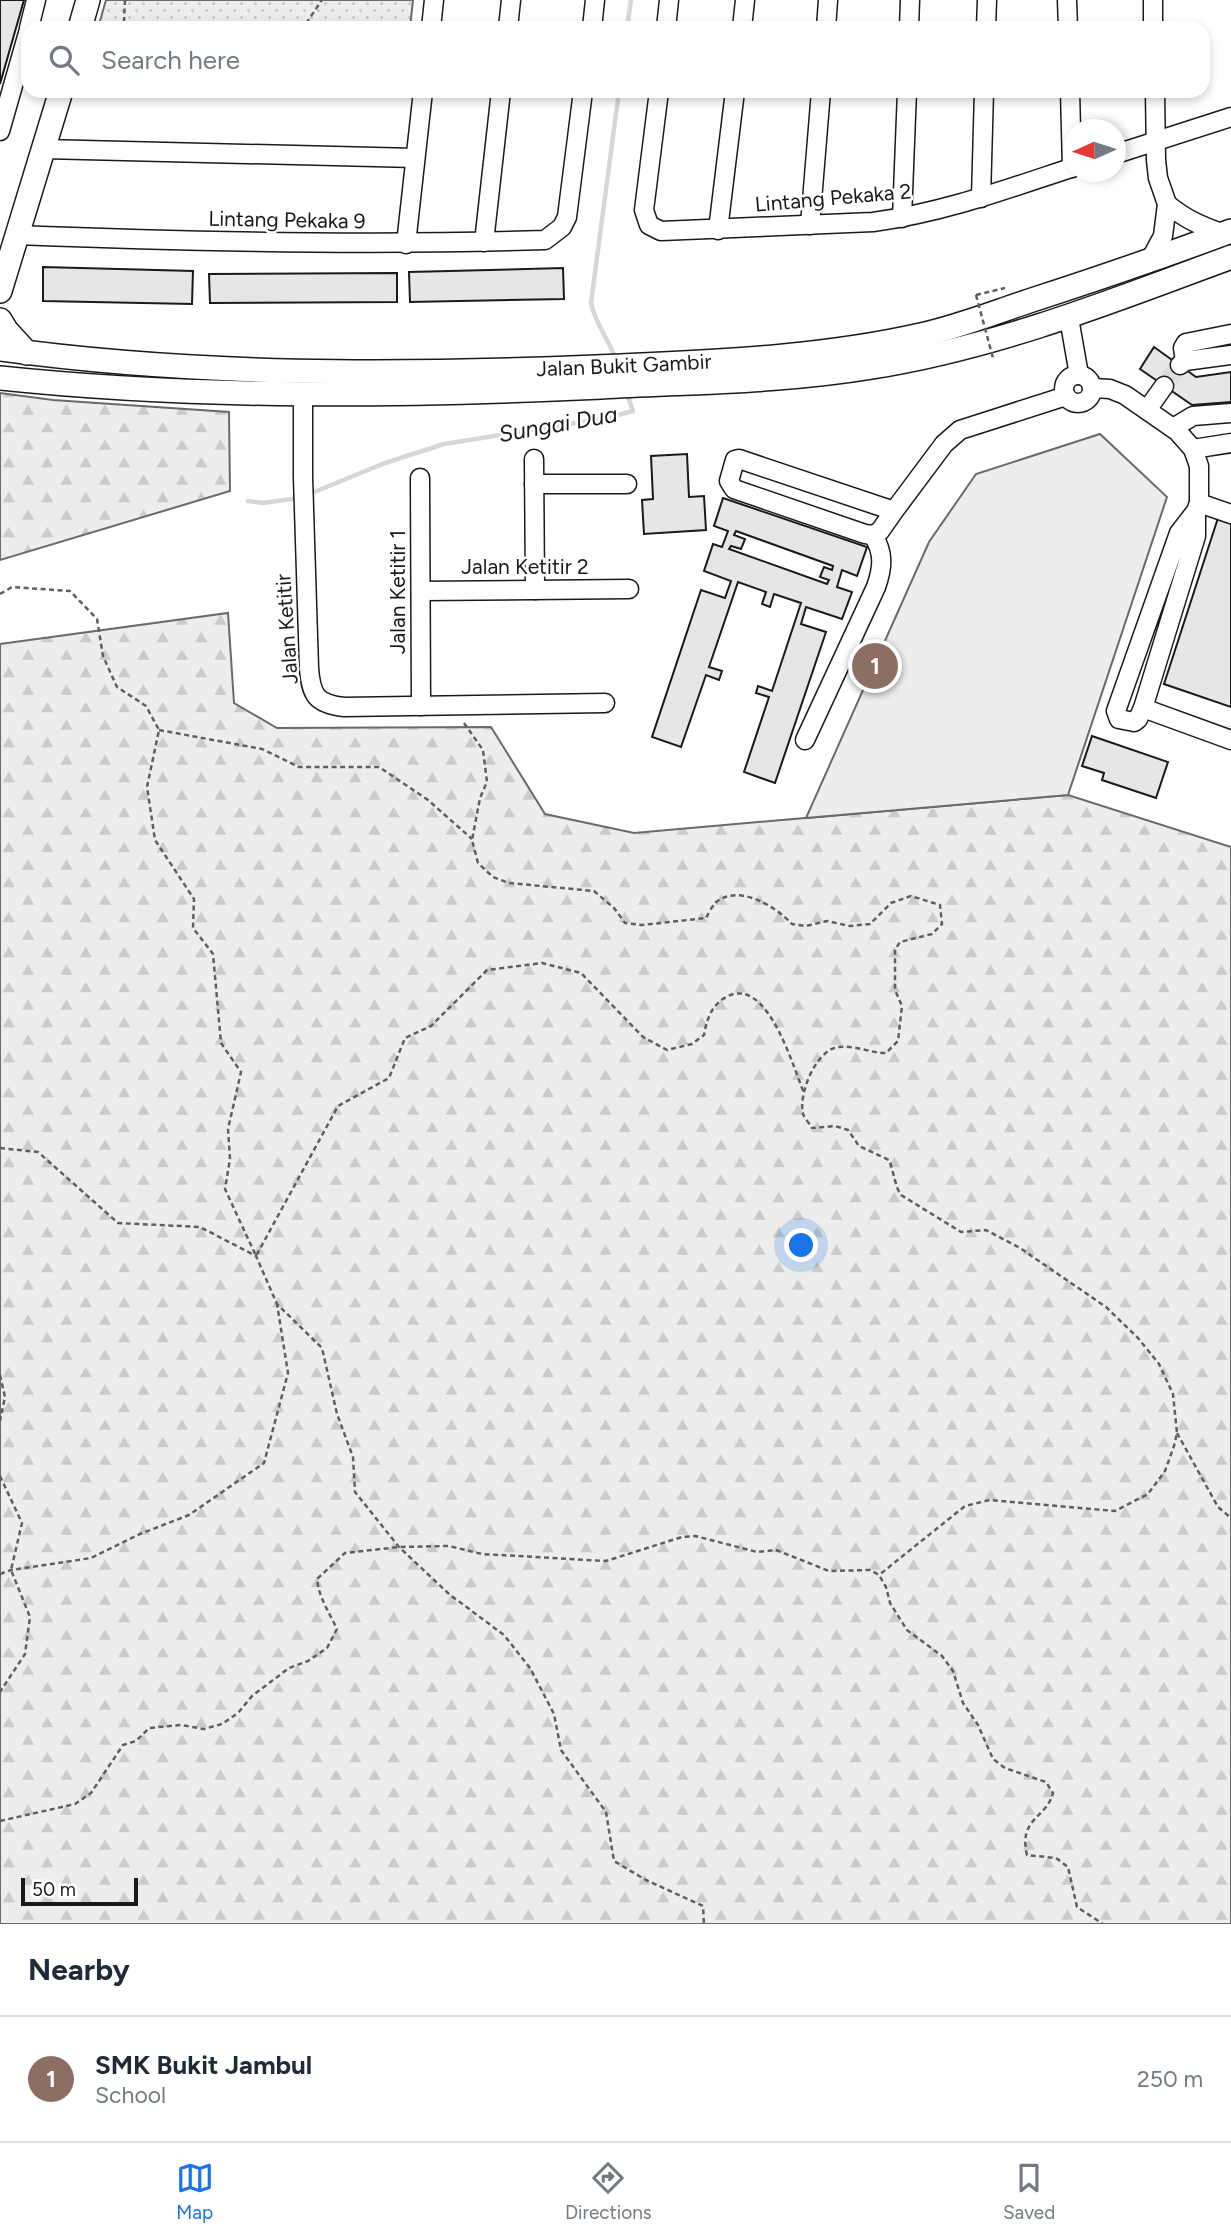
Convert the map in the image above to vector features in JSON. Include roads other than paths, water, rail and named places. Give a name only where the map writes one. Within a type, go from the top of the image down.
[{"type":"main road","points":[[82,21],[88,0]]},
{"type":"main road","points":[[0,291],[59,98]]},
{"type":"main road","name":"Jalan Bukit Gambir","points":[[646,375],[873,345],[924,335],[1149,262],[1227,232]]},
{"type":"main road","name":"Jalan Bukit Gambir","points":[[3,377],[154,390],[480,393],[597,377],[805,376],[873,367],[969,346],[1069,318],[1231,257]]},
{"type":"main road","points":[[0,320],[27,354]]},
{"type":"main road","name":"Jalan Bukit Gambir","points":[[0,349],[27,354],[136,363],[332,371],[507,371],[597,377]]},
{"type":"street","points":[[31,21],[36,0]]},
{"type":"street","points":[[431,21],[434,0]]},
{"type":"street","points":[[509,21],[512,0]]},
{"type":"street","points":[[593,21],[595,0]]},
{"type":"street","points":[[667,21],[669,0]]},
{"type":"street","points":[[743,21],[746,0]]},
{"type":"street","points":[[826,21],[828,0]]},
{"type":"street","points":[[909,21],[910,0]]},
{"type":"street","points":[[986,21],[987,0]]},
{"type":"street","points":[[1068,0],[1068,21]]},
{"type":"street","points":[[1153,0],[1153,21]]},
{"type":"street","points":[[0,131],[21,58]]},
{"type":"street","points":[[406,244],[422,98]]},
{"type":"street","points":[[484,242],[500,98]]},
{"type":"street","name":"Lintang Pekaka 9","points":[[17,235],[237,243],[406,244],[545,240],[562,227],[567,217],[582,98]]},
{"type":"street","name":"Lintang Pekaka 2","points":[[658,98],[644,210],[649,225],[661,231],[902,218],[981,198],[1063,170]]},
{"type":"street","points":[[718,230],[734,98]]},
{"type":"street","points":[[810,225],[820,98]]},
{"type":"street","points":[[902,218],[907,98]]},
{"type":"street","points":[[981,198],[984,98]]},
{"type":"street","points":[[1070,98],[1071,119]]},
{"type":"street","points":[[1149,262],[1163,236],[1167,204],[1158,178],[1155,98]]},
{"type":"street","points":[[1126,151],[1231,117]]},
{"type":"street","points":[[43,149],[415,158]]},
{"type":"street","points":[[1167,204],[1195,225],[1227,232]]},
{"type":"street","points":[[873,536],[880,531],[944,444],[960,430],[1066,396],[1076,403],[1088,399],[1069,318]]},
{"type":"street","points":[[1231,334],[1186,343],[1182,363],[1231,355]]},
{"type":"street","points":[[1086,382],[1118,391],[1173,428],[1193,449],[1199,466],[1198,507],[1196,536],[1143,708],[1134,722],[1119,719],[1116,711],[1179,533],[1198,507]]},
{"type":"street","points":[[1147,410],[1164,386]]},
{"type":"street","name":"Jalan Ketitir","points":[[303,392],[303,477],[310,668],[313,691],[318,699],[331,705],[605,704]]},
{"type":"street","points":[[1173,428],[1193,416],[1231,413]]},
{"type":"street","points":[[1193,449],[1231,443]]},
{"type":"street","points":[[534,459],[535,590]]},
{"type":"street","points":[[806,740],[879,579],[881,548],[873,536],[734,489],[729,481],[735,460],[745,460],[894,511]]},
{"type":"street","name":"Jalan Ketitir 1","points":[[420,478],[421,706]]},
{"type":"street","points":[[534,484],[627,484]]},
{"type":"street","points":[[1198,507],[1231,514]]},
{"type":"street","name":"Jalan Ketitir 2","points":[[421,591],[629,589]]},
{"type":"street","points":[[1143,708],[1231,740]]},
{"type":"waterway","name":"Sungai Dua","points":[[628,21],[631,0]]},
{"type":"waterway","name":"Sungai Dua","points":[[616,360],[591,303],[618,98]]},
{"type":"waterway","name":"Sungai Dua","points":[[307,495],[385,463],[444,444],[607,418],[633,411],[626,391]]},
{"type":"waterway","name":"Sungai Dua","points":[[248,501],[263,503],[299,498]]},
{"type":"tunnel","points":[[1164,386],[1180,365]]},
{"type":"place","name":"SMK Bukit Jambul","points":[[875,666]]}]
